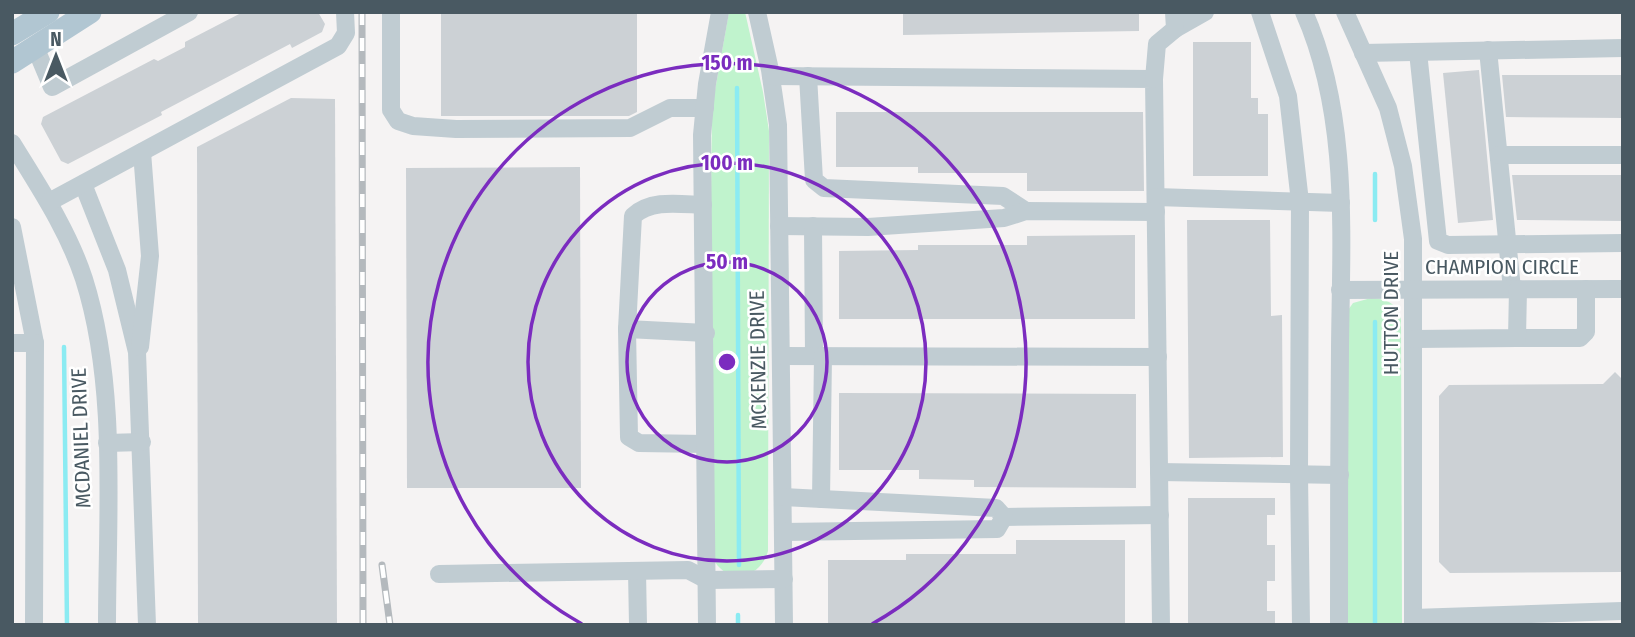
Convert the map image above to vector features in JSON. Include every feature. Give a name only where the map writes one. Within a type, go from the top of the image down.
[{"type":"main road","points":[[12,34],[48,12]]},
{"type":"main road","points":[[12,62],[90,12]]},
{"type":"street","points":[[36,49],[52,87],[189,12]]},
{"type":"street","points":[[49,202],[338,46],[346,33],[345,12]]},
{"type":"street","points":[[391,12],[391,110],[398,121],[413,126],[456,129],[629,128],[670,108],[705,108]]},
{"type":"street","name":"MCKENZIE DRIVE","points":[[757,12],[778,125],[784,625]]},
{"type":"street","points":[[1161,625],[1154,79],[1157,44],[1174,20],[1205,12]]},
{"type":"street","points":[[1260,12],[1289,96],[1300,202],[1301,625]]},
{"type":"street","points":[[1304,12],[1314,36],[1333,110],[1341,203],[1339,625]]},
{"type":"street","points":[[707,625],[702,135],[714,13]]},
{"type":"street","name":"HUTTON DRIVE","points":[[1351,13],[1363,53],[1388,108],[1403,166],[1413,239],[1413,621]]},
{"type":"street","points":[[1363,53],[1623,48]]},
{"type":"street","points":[[1488,50],[1515,289],[1517,338]]},
{"type":"street","points":[[1418,52],[1438,241],[1448,245],[1623,243]]},
{"type":"street","points":[[771,76],[1154,79]]},
{"type":"street","points":[[808,76],[814,180],[824,188],[1003,196],[1026,211]]},
{"type":"street","points":[[1395,138],[1426,133]]},
{"type":"street","name":"MCDANIEL DRIVE","points":[[12,142],[63,228],[84,280],[98,340],[106,396],[107,625]]},
{"type":"street","points":[[142,152],[150,256],[138,362],[147,625]]},
{"type":"street","points":[[1499,155],[1623,155]]},
{"type":"street","points":[[83,184],[117,270],[138,362]]},
{"type":"street","points":[[779,226],[868,228],[1004,218],[1026,211],[1156,204],[1341,203]]},
{"type":"street","points":[[703,205],[660,204],[642,207],[632,216],[627,329],[629,438],[639,443],[705,444]]},
{"type":"street","points":[[813,226],[821,499]]},
{"type":"street","name":"MCDANIEL DRIVE","points":[[12,227],[18,285],[35,343],[34,625]]},
{"type":"street","points":[[1414,339],[1580,338],[1586,332],[1586,289]]},
{"type":"street","name":"CHAMPION CIRCLE","points":[[1340,290],[1623,289]]},
{"type":"street","points":[[627,329],[706,333]]},
{"type":"street","points":[[12,343],[35,343]]},
{"type":"street","points":[[781,356],[1158,357]]},
{"type":"street","points":[[107,443],[142,442]]},
{"type":"street","points":[[1159,472],[1339,475]]},
{"type":"street","points":[[783,497],[996,508],[1004,517],[1160,514]]},
{"type":"street","points":[[783,532],[997,529],[1004,517]]},
{"type":"street","points":[[439,574],[688,570],[707,580],[784,579]]},
{"type":"street","points":[[637,571],[638,625]]},
{"type":"street","points":[[1413,621],[1622,611]]},
{"type":"green space","points":[[729,12],[745,12],[769,131],[768,551],[759,567],[745,575],[737,576],[729,574],[715,562],[710,284],[712,107]]},
{"type":"green space","points":[[1371,298],[1390,303],[1401,320],[1402,625],[1345,625],[1346,313],[1353,303]]},
{"type":"building","points":[[243,12],[318,12],[325,24],[322,32],[292,48],[290,44],[68,164],[61,161],[41,124],[43,117],[154,59],[158,61],[185,47],[185,42]]},
{"type":"building","points":[[441,12],[637,12],[637,112],[629,116],[441,116]]},
{"type":"building","points":[[903,12],[1139,12],[1139,31],[903,35]]},
{"type":"building","points":[[1193,42],[1251,42],[1251,98],[1258,98],[1258,114],[1268,114],[1268,176],[1193,176]]},
{"type":"building","points":[[1479,70],[1493,220],[1458,223],[1443,73]]},
{"type":"building","points":[[1502,75],[1623,75],[1623,118],[1506,117]]},
{"type":"building","points":[[291,98],[335,99],[337,625],[198,625],[197,147]]},
{"type":"building","points":[[836,112],[1143,112],[1144,191],[1027,191],[1027,173],[918,173],[918,167],[836,167]]},
{"type":"building","points":[[580,167],[581,488],[407,488],[406,168]]},
{"type":"building","points":[[1512,175],[1623,175],[1623,221],[1517,220]]},
{"type":"building","points":[[1187,220],[1270,220],[1271,316],[1282,315],[1283,457],[1189,458]]},
{"type":"building","points":[[1135,235],[1135,319],[839,319],[839,251],[918,250],[918,245],[1027,245],[1027,236]]},
{"type":"building","points":[[1615,372],[1623,380],[1623,572],[1450,573],[1439,562],[1439,396],[1449,385],[1603,384]]},
{"type":"building","points":[[839,393],[1136,394],[1136,488],[974,487],[974,480],[919,479],[919,470],[839,470]]},
{"type":"building","points":[[1188,498],[1275,498],[1275,515],[1267,515],[1267,545],[1275,545],[1275,581],[1267,581],[1267,611],[1275,611],[1275,625],[1188,625]]},
{"type":"building","points":[[1016,540],[1125,540],[1125,625],[828,625],[828,560],[906,560],[906,554],[1016,554]]},
{"type":"waterway","points":[[737,88],[739,565]]},
{"type":"waterway","points":[[1375,174],[1375,220]]},
{"type":"waterway","points":[[1375,322],[1375,625]]},
{"type":"waterway","points":[[64,347],[67,625]]},
{"type":"waterway","points":[[738,615],[738,625]]},
{"type":"railway","points":[[362,12],[363,625]]},
{"type":"railway","points":[[382,565],[390,625]]}]
